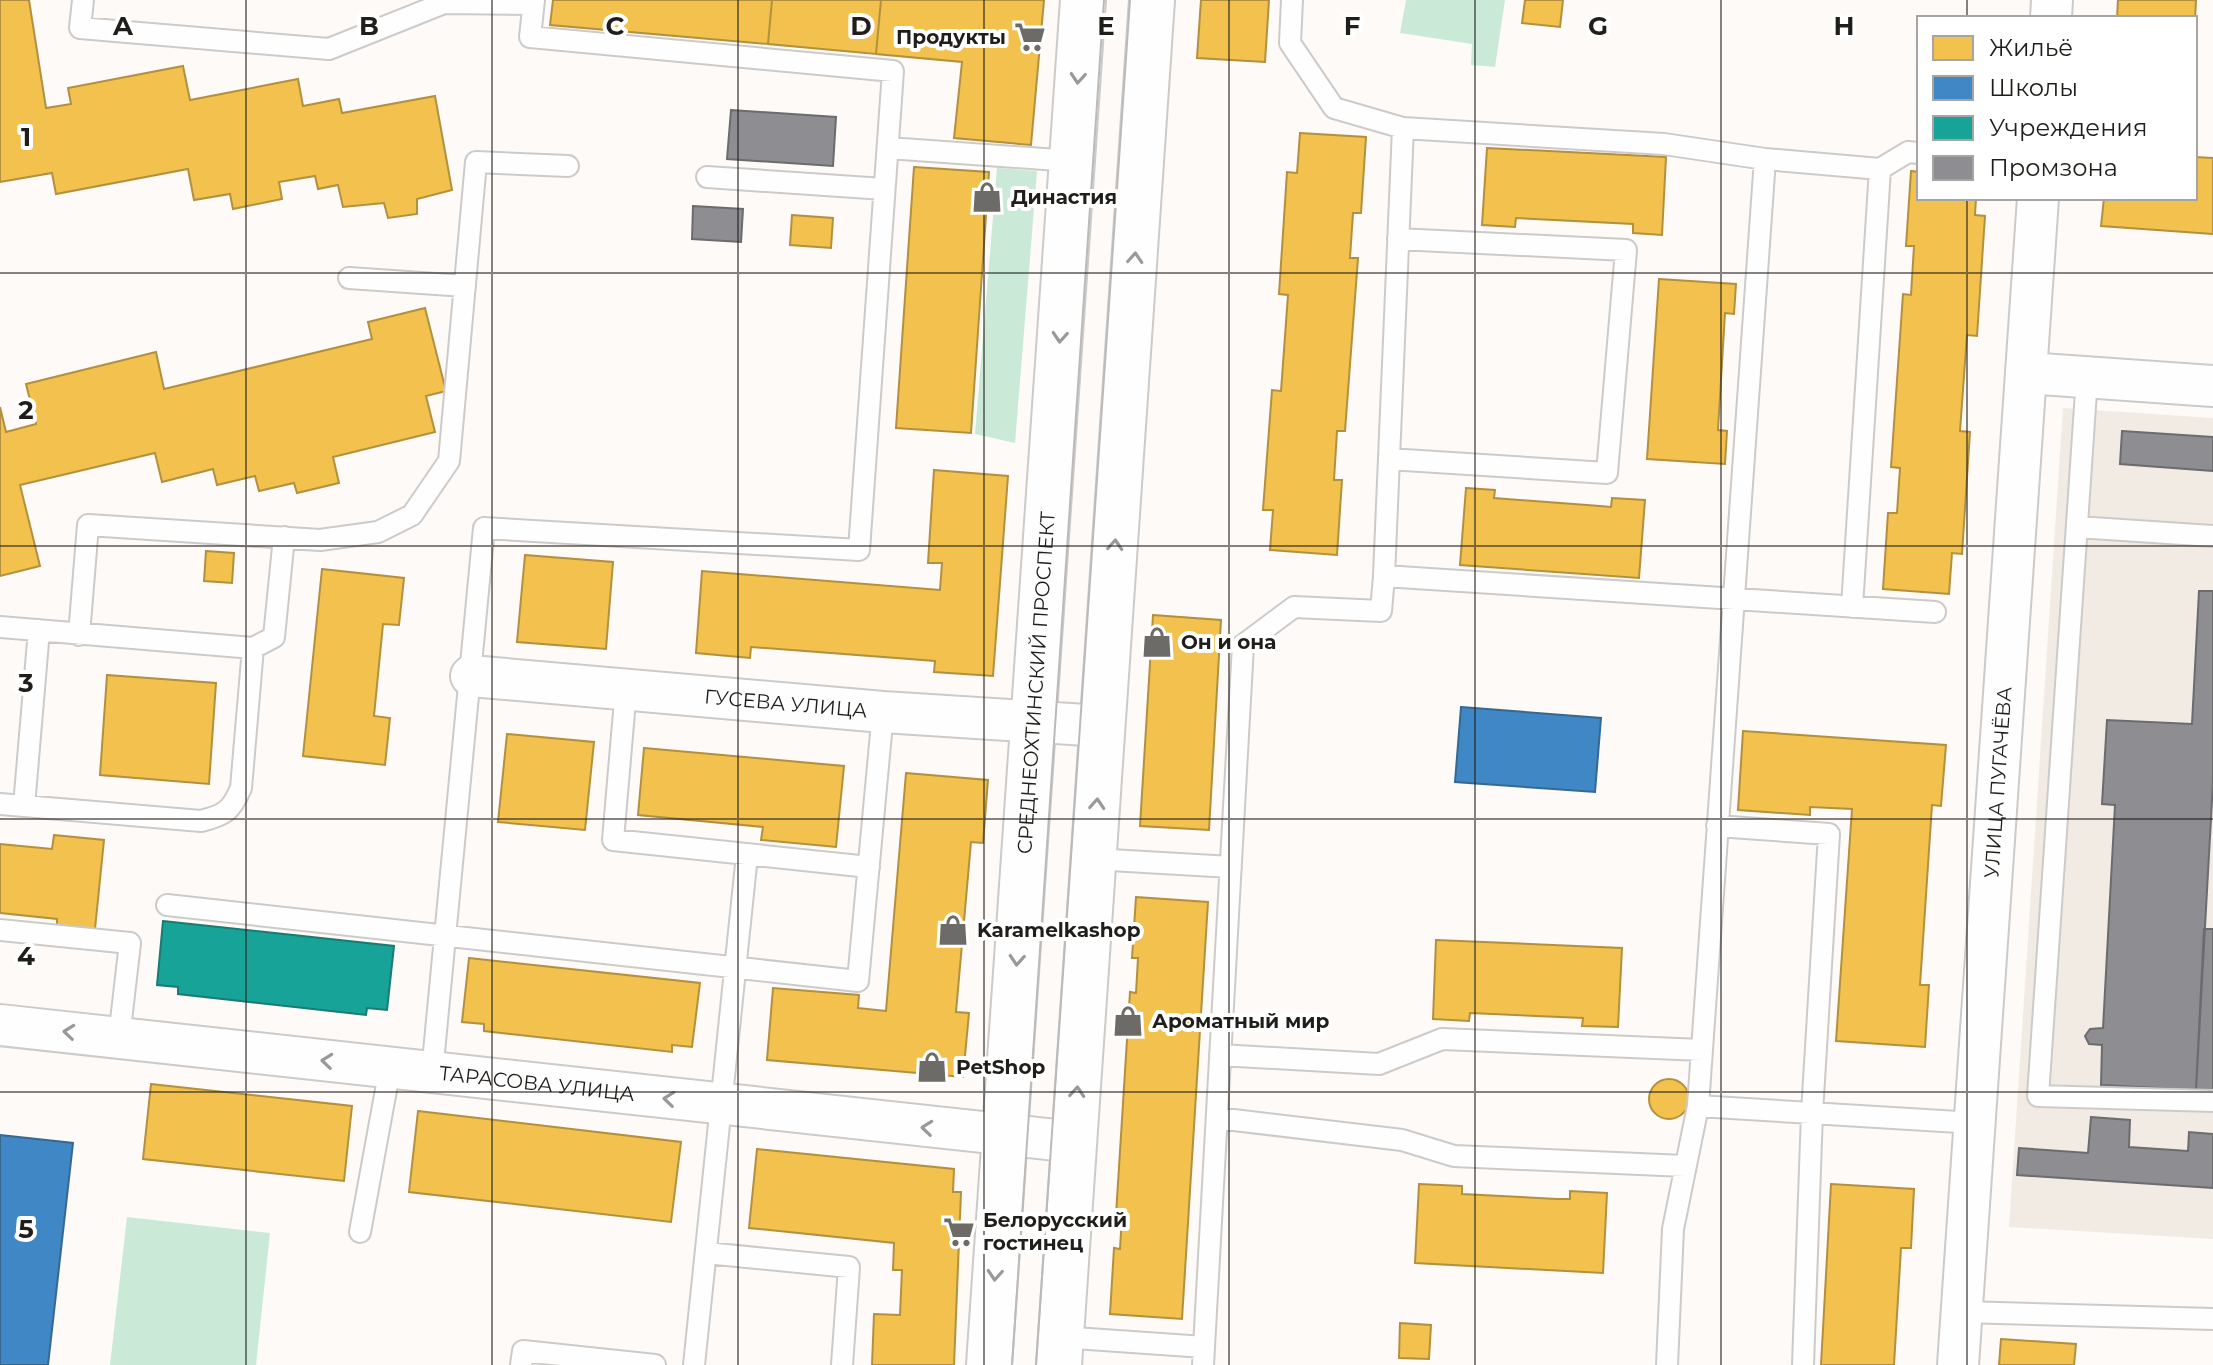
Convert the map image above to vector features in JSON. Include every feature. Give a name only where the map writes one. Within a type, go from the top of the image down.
[{"type":"main road","name":"СРЕДНЕОХТИНСКИЙ ПРОСПЕКТ","points":[[989,1365],[1083,0]]},
{"type":"main road","points":[[1060,1351],[1152,0]]},
{"type":"street","name":"УЛИЦА ПУГАЧЁВА","points":[[1958,1365],[2038,200]]},
{"type":"street","points":[[2026,373],[2213,386]]},
{"type":"street","name":"ГУСЕВА УЛИЦА","points":[[471,676],[883,712],[1102,726]]},
{"type":"street","name":"ТАРАСОВА УЛИЦА","points":[[0,1025],[1074,1142]]},
{"type":"lane","points":[[83,0],[80,28],[329,49],[444,3],[533,2],[530,37],[893,71],[859,550],[484,528],[432,1073]]},
{"type":"lane","points":[[1292,0],[1290,43],[1334,108],[1403,128],[1664,144],[1765,159],[1880,169],[1908,152],[1917,153]]},
{"type":"lane","points":[[1060,1351],[1204,1356],[1243,645],[1294,607],[1381,611],[1403,128]]},
{"type":"lane","points":[[888,148],[1072,161]]},
{"type":"lane","points":[[1667,1365],[1673,1229],[1698,1106],[1765,159]]},
{"type":"lane","points":[[79,635],[88,525],[320,540],[378,532],[412,515],[449,461],[476,162],[568,166]]},
{"type":"lane","points":[[1852,607],[1880,169]]},
{"type":"lane","points":[[707,177],[884,189]]},
{"type":"lane","points":[[1389,459],[1607,473],[1626,250],[1398,239]]},
{"type":"lane","points":[[349,278],[465,286]]},
{"type":"lane","points":[[2087,377],[2038,1096],[2213,1101]]},
{"type":"lane","points":[[2077,527],[2213,536]]},
{"type":"lane","points":[[0,627],[253,648],[274,637],[284,537]]},
{"type":"lane","points":[[1384,576],[1935,612]]},
{"type":"lane","points":[[24,806],[39,630]]},
{"type":"lane","points":[[0,804],[201,821],[222,816],[234,804],[241,788],[253,648]]},
{"type":"lane","points":[[626,689],[613,840],[869,867]]},
{"type":"lane","points":[[167,905],[858,981],[883,712]]},
{"type":"lane","points":[[1717,826],[1829,834],[1812,1113],[1803,1365]]},
{"type":"lane","points":[[694,1365],[747,855]]},
{"type":"lane","points":[[1093,859],[1231,867]]},
{"type":"lane","points":[[0,930],[130,943],[119,1038]]},
{"type":"lane","points":[[1220,1055],[1379,1064],[1442,1039],[1702,1050]]},
{"type":"lane","points":[[360,1232],[390,1068]]},
{"type":"lane","points":[[1698,1106],[1975,1123]]},
{"type":"lane","points":[[1217,1118],[1402,1140],[1454,1156],[1685,1166]]},
{"type":"lane","points":[[706,1253],[849,1267],[842,1365]]},
{"type":"lane","points":[[1962,1312],[2213,1319]]},
{"type":"lane","points":[[521,1365],[523,1351],[655,1365]]},
{"type":"shaded area","points":[[2063,408],[2213,418],[2213,1239],[2009,1227]]},
{"type":"green space","points":[[1406,0],[1505,0],[1495,67],[1471,65],[1472,44],[1400,33]]},
{"type":"green space","points":[[997,168],[1037,171],[1015,443],[975,434]]},
{"type":"green space","points":[[127,1217],[270,1233],[256,1365],[110,1365]]},
{"type":"building: Жильё","points":[[0,0],[29,0],[46,108],[71,104],[68,88],[183,66],[190,100],[298,79],[303,106],[339,99],[342,113],[435,96],[452,190],[417,199],[417,214],[388,218],[384,203],[343,207],[338,185],[318,189],[315,176],[279,182],[282,199],[233,209],[230,194],[194,200],[188,169],[56,194],[52,173],[0,182]]},
{"type":"building: Жильё","points":[[553,0],[772,0],[768,44],[550,25]]},
{"type":"building: Жильё","points":[[772,0],[881,0],[876,54],[768,44]]},
{"type":"building: Жильё","points":[[881,0],[1044,0],[1031,145],[954,138],[962,62],[876,54]]},
{"type":"building: Жильё","points":[[1201,0],[1269,0],[1265,62],[1197,58]]},
{"type":"building: Жильё","points":[[1525,0],[1563,0],[1560,27],[1522,23]]},
{"type":"building: Жильё","points":[[2118,0],[2196,0],[2195,16],[2117,16]]},
{"type":"building: Жильё","points":[[1300,133],[1366,137],[1361,213],[1353,213],[1350,258],[1358,258],[1345,431],[1337,431],[1334,480],[1342,480],[1337,555],[1270,550],[1273,510],[1263,510],[1272,390],[1281,391],[1288,295],[1279,294],[1287,172],[1297,173]]},
{"type":"building: Жильё","points":[[1487,148],[1666,157],[1662,235],[1633,233],[1633,224],[1516,218],[1515,227],[1482,225]]},
{"type":"building: Жильё","points":[[2197,157],[2213,158],[2213,234],[2101,226],[2104,200],[2197,200]]},
{"type":"building: Жильё","points":[[914,167],[989,172],[971,433],[896,428]]},
{"type":"building: Жильё","points":[[1911,171],[1917,172],[1917,200],[1976,200],[1975,215],[1985,216],[1977,336],[1967,335],[1960,431],[1970,432],[1962,554],[1952,553],[1949,594],[1883,589],[1888,513],[1897,513],[1900,468],[1891,467],[1903,294],[1911,295],[1914,246],[1906,246]]},
{"type":"building: Жильё","points":[[792,215],[833,218],[831,248],[790,245]]},
{"type":"building: Жильё","points":[[1659,279],[1736,284],[1734,314],[1725,313],[1718,430],[1727,431],[1725,464],[1647,459]]},
{"type":"building: Жильё","points":[[425,308],[446,391],[426,396],[435,432],[333,457],[339,483],[297,493],[294,483],[259,491],[255,476],[217,485],[213,469],[162,482],[155,453],[20,485],[40,566],[0,576],[0,407],[6,432],[36,424],[26,384],[156,352],[164,389],[372,339],[368,322]]},
{"type":"building: Жильё","points":[[934,470],[1008,476],[993,676],[934,672],[935,661],[751,647],[750,658],[696,653],[702,571],[940,590],[942,563],[928,563]]},
{"type":"building: Жильё","points":[[1466,488],[1495,490],[1494,498],[1611,507],[1612,498],[1645,500],[1639,578],[1460,565]]},
{"type":"building: Жильё","points":[[206,551],[234,553],[232,583],[204,581]]},
{"type":"building: Жильё","points":[[525,555],[613,562],[606,649],[517,642]]},
{"type":"building: Жильё","points":[[322,569],[404,578],[399,625],[383,624],[374,716],[390,718],[385,765],[303,756]]},
{"type":"building: Жильё","points":[[1153,615],[1221,620],[1209,830],[1140,826]]},
{"type":"building: Жильё","points":[[107,675],[216,683],[209,784],[100,775]]},
{"type":"building: Жильё","points":[[1743,731],[1946,745],[1941,806],[1932,805],[1920,985],[1929,985],[1925,1047],[1836,1041],[1852,809],[1810,807],[1810,815],[1738,810]]},
{"type":"building: Жильё","points":[[507,734],[594,742],[585,830],[498,822]]},
{"type":"building: Жильё","points":[[644,748],[844,766],[836,847],[761,840],[763,827],[638,815]]},
{"type":"building: Жильё","points":[[906,773],[988,780],[983,843],[971,842],[956,1012],[969,1013],[963,1077],[767,1060],[773,988],[859,995],[858,1008],[886,1011]]},
{"type":"building: Жильё","points":[[54,835],[104,840],[95,929],[57,925],[57,919],[0,913],[0,844],[52,849]]},
{"type":"building: Жильё","points":[[1136,897],[1208,902],[1182,1319],[1110,1314],[1114,1248],[1120,1249],[1122,1215],[1116,1215],[1130,992],[1136,993],[1138,958],[1132,958]]},
{"type":"building: Жильё","points":[[1436,940],[1622,948],[1618,1027],[1582,1026],[1583,1018],[1470,1013],[1469,1021],[1433,1019]]},
{"type":"building: Жильё","points":[[469,958],[700,983],[692,1047],[672,1045],[672,1052],[484,1031],[484,1024],[462,1022]]},
{"type":"building: Жильё","points":[[1669,1079],[1683,1085],[1689,1099],[1683,1113],[1669,1119],[1655,1113],[1649,1099],[1655,1085]]},
{"type":"building: Жильё","points":[[151,1084],[352,1106],[344,1181],[143,1159]]},
{"type":"building: Жильё","points":[[418,1111],[681,1142],[671,1222],[409,1192]]},
{"type":"building: Жильё","points":[[757,1149],[954,1169],[953,1192],[961,1192],[954,1365],[872,1365],[874,1314],[900,1315],[902,1270],[893,1270],[894,1243],[749,1228]]},
{"type":"building: Жильё","points":[[1419,1184],[1462,1186],[1462,1194],[1557,1199],[1570,1199],[1570,1191],[1607,1193],[1603,1273],[1415,1263]]},
{"type":"building: Жильё","points":[[1831,1184],[1914,1189],[1911,1248],[1901,1248],[1894,1365],[1821,1365]]},
{"type":"building: Жильё","points":[[1400,1323],[1431,1325],[1429,1359],[1399,1358]]},
{"type":"building: Жильё","points":[[2001,1339],[2076,1344],[2074,1365],[1999,1365]]},
{"type":"building: Школы","points":[[1461,707],[1601,718],[1595,792],[1455,782]]},
{"type":"building: Школы","points":[[0,1135],[73,1143],[48,1365],[0,1365]]},
{"type":"building: Учреждения","points":[[163,921],[394,946],[387,1010],[367,1008],[366,1015],[178,994],[178,987],[157,985]]},
{"type":"building: Промзона","points":[[731,110],[836,117],[833,166],[727,159]]},
{"type":"building: Промзона","points":[[693,206],[743,209],[741,242],[692,239]]},
{"type":"building: Промзона","points":[[2122,431],[2213,437],[2213,471],[2120,464]]},
{"type":"building: Промзона","points":[[2199,591],[2213,591],[2213,782],[2196,1090],[2101,1085],[2102,1045],[2089,1044],[2085,1036],[2090,1029],[2103,1028],[2115,805],[2102,804],[2107,720],[2192,724]]},
{"type":"building: Промзона","points":[[2204,929],[2213,929],[2213,1091],[2196,1090]]},
{"type":"building: Промзона","points":[[2091,1117],[2130,1120],[2129,1147],[2188,1151],[2189,1132],[2213,1134],[2213,1188],[2017,1175],[2019,1148],[2088,1153]]},
{"type":"tram line","points":[[1012,1365],[1104,0]]},
{"type":"tram line","points":[[1036,1365],[1130,0]]},
{"type":"place","name":"Продукты","points":[[1030,37]]},
{"type":"place","name":"Династия","points":[[987,197]]},
{"type":"place","name":"Он и она","points":[[1157,642]]},
{"type":"place","name":"Karamelkashop","points":[[953,930]]},
{"type":"place","name":"Ароматный мир","points":[[1128,1021]]},
{"type":"place","name":"PetShop","points":[[932,1067]]},
{"type":"place","name":"Белорусский гостинец","points":[[959,1232]]}]
